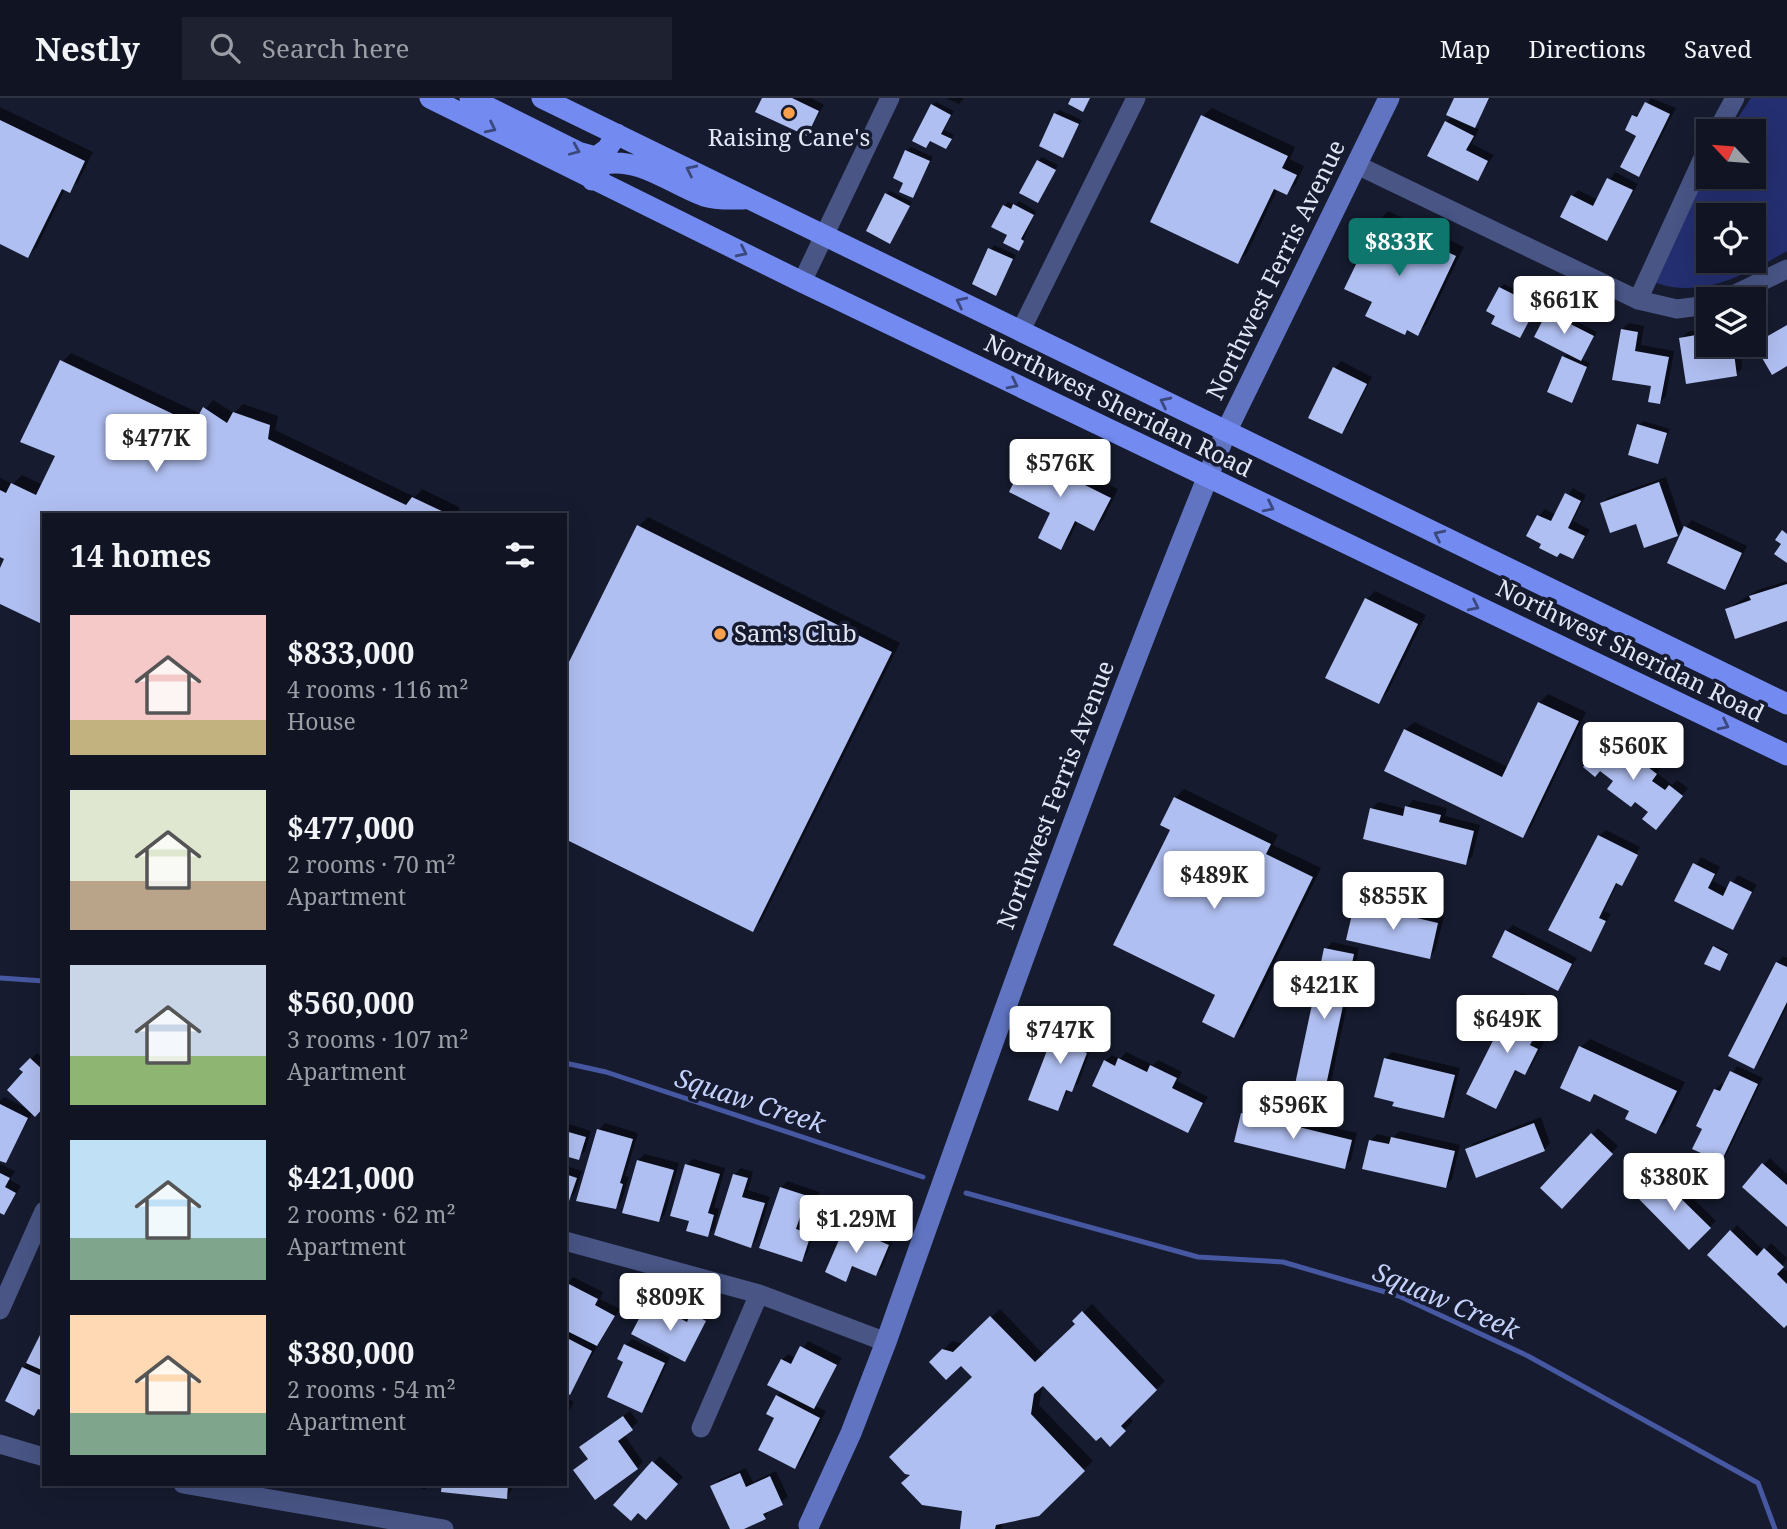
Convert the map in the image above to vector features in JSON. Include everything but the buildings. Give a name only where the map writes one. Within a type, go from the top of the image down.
[{"type":"main road","name":"Northwest Sheridan Road","points":[[430,98],[592,180],[1208,478],[1785,751]]},
{"type":"main road","points":[[470,98],[578,152],[596,157],[607,149],[617,134]]},
{"type":"main road","name":"Northwest Sheridan Road","points":[[542,98],[1787,704]]},
{"type":"main road","points":[[592,180],[604,164],[618,161],[648,169],[705,196],[724,200],[749,198]]},
{"type":"street","points":[[802,282],[890,98]]},
{"type":"street","points":[[1020,332],[1136,98]]},
{"type":"street","name":"Northwest Ferris Avenue","points":[[812,1528],[886,1342],[1090,774],[1226,432],[1389,98]]},
{"type":"street","points":[[1724,119],[1735,98]]},
{"type":"street","points":[[1356,165],[1638,300],[1677,309],[1696,307]]},
{"type":"street","points":[[1638,300],[1696,173]]},
{"type":"street","points":[[1750,287],[1787,269]]},
{"type":"street","points":[[0,1310],[42,1216]]},
{"type":"street","points":[[567,1242],[759,1294],[886,1342]]},
{"type":"street","points":[[701,1428],[759,1294]]},
{"type":"street","points":[[0,1444],[42,1456]]},
{"type":"street","points":[[195,1486],[443,1529]]},
{"type":"shaded area","points":[[1751,98],[1787,98],[1787,251],[1766,263],[1766,203],[1696,203],[1696,273],[1745,273],[1724,282],[1690,288],[1656,283],[1698,189],[1766,189],[1766,119],[1737,119]]},
{"type":"waterway","name":"Squaw Creek","points":[[0,978],[42,981]]},
{"type":"waterway","name":"Squaw Creek","points":[[567,1063],[606,1072],[923,1177]]},
{"type":"waterway","name":"Squaw Creek","points":[[966,1193],[1198,1257],[1283,1262],[1399,1296],[1528,1356],[1758,1483],[1775,1529]]},
{"type":"place","name":"Raising Cane's","points":[[789,113]]},
{"type":"place","name":"Sam's Club","points":[[720,634]]}]
